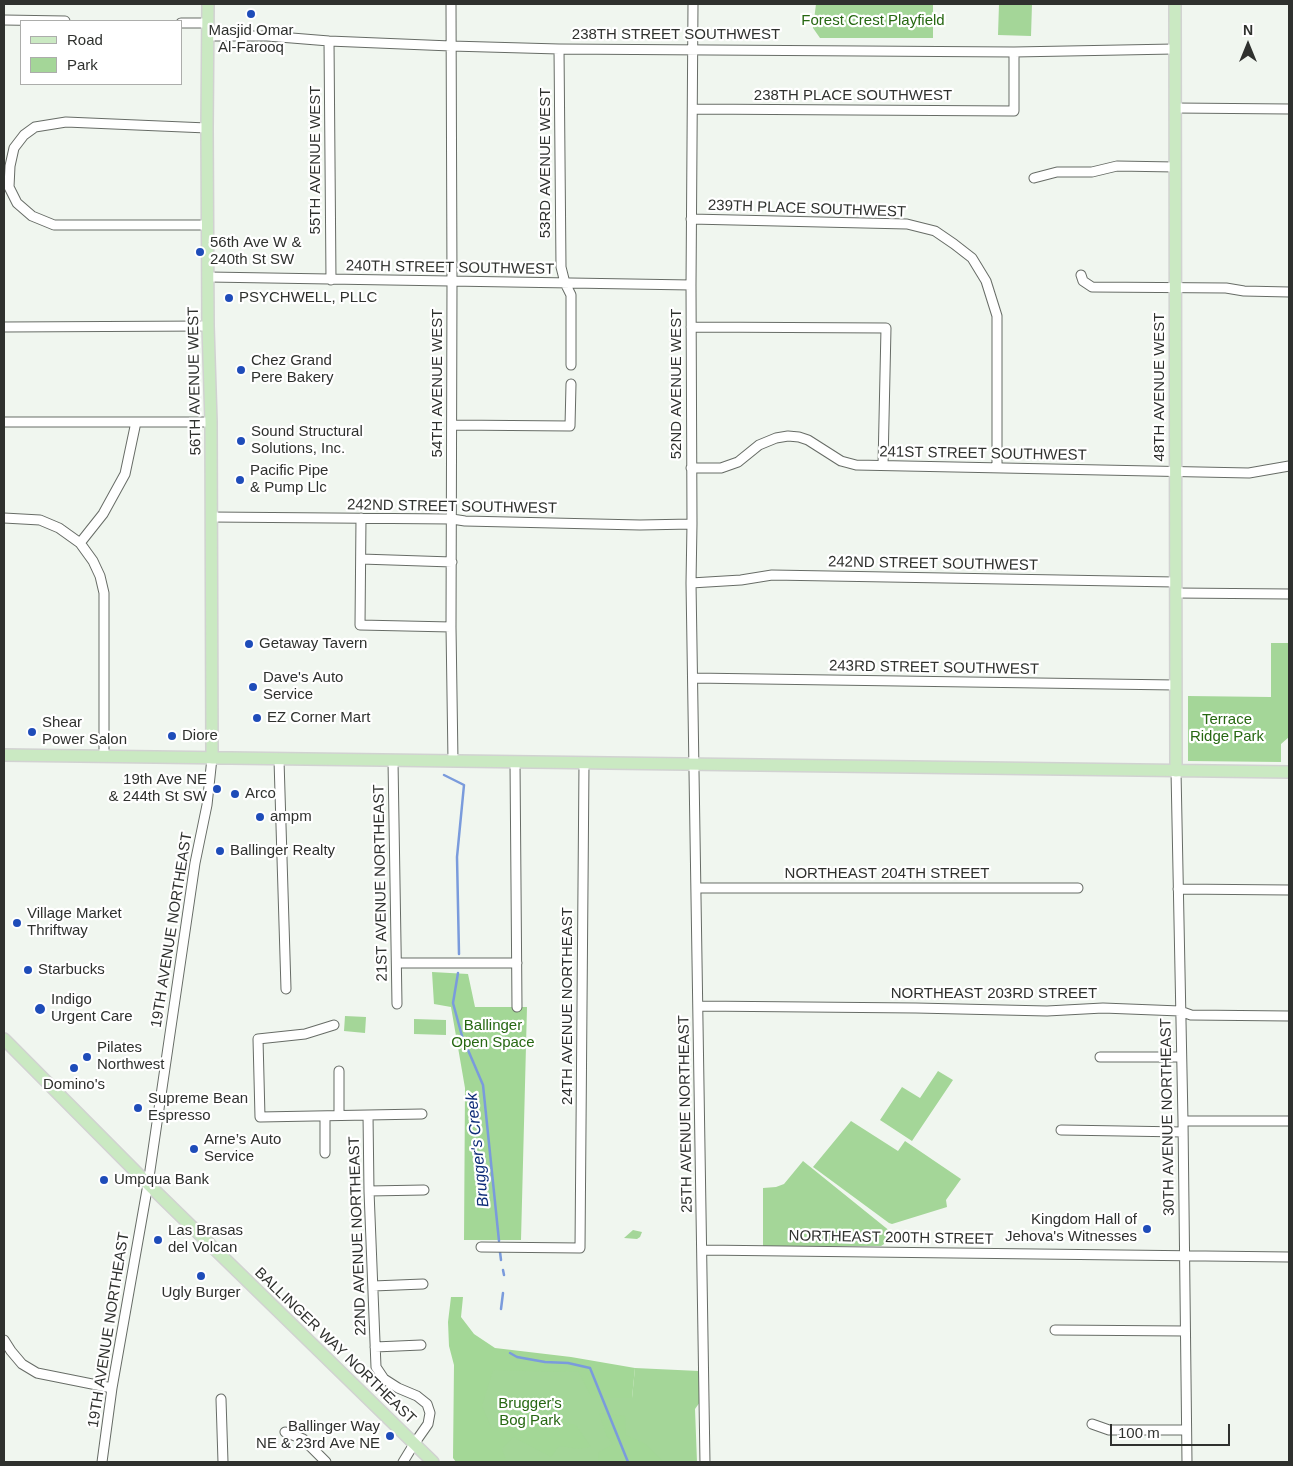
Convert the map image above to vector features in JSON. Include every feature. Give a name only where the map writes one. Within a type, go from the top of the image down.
[{"type":"main road","name":"56TH AVENUE WEST","points":[[208,4],[208,326],[211,422],[212,758]]},
{"type":"main road","name":"48TH AVENUE WEST","points":[[1175,4],[1176,771]]},
{"type":"main road","points":[[4,755],[1289,772]]},
{"type":"main road","name":"BALLINGER WAY NORTHEAST","points":[[4,1039],[148,1184],[433,1462]]},
{"type":"street","name":"54TH AVENUE WEST","points":[[451,4],[451,627],[453,761]]},
{"type":"street","name":"52ND AVENUE WEST","points":[[693,4],[691,219],[693,765]]},
{"type":"street","points":[[4,20],[20,20]]},
{"type":"street","points":[[182,23],[208,23]]},
{"type":"street","name":"238TH STREET SOUTHWEST","points":[[208,36],[267,36],[329,41],[559,49],[1014,52],[1174,49]]},
{"type":"street","name":"55TH AVENUE WEST","points":[[329,41],[331,280]]},
{"type":"street","name":"53RD AVENUE WEST","points":[[559,49],[561,268],[565,283],[572,295],[571,366]]},
{"type":"street","name":"238TH PLACE SOUTHWEST","points":[[693,109],[1014,111],[1014,52]]},
{"type":"street","points":[[1174,108],[1289,109]]},
{"type":"street","points":[[207,128],[66,122],[35,127],[24,135],[14,148],[10,166],[10,187],[17,203],[32,216],[54,226],[208,225]]},
{"type":"street","points":[[1034,178],[1057,172],[1092,172],[1117,166],[1175,167]]},
{"type":"street","name":"239TH PLACE SOUTHWEST","points":[[691,219],[907,224],[934,231],[972,258],[986,281],[997,316],[997,467]]},
{"type":"street","points":[[1081,275],[1083,281],[1092,287],[1226,288],[1244,291],[1289,292]]},
{"type":"street","name":"240TH STREET SOUTHWEST","points":[[209,277],[691,285]]},
{"type":"street","points":[[4,327],[208,326]]},
{"type":"street","points":[[691,327],[886,328],[883,465]]},
{"type":"street","points":[[452,425],[570,426],[571,384]]},
{"type":"street","points":[[4,422],[211,422]]},
{"type":"street","points":[[80,543],[103,514],[125,474],[136,422]]},
{"type":"street","name":"241ST STREET SOUTHWEST","points":[[691,468],[720,468],[738,462],[759,445],[776,438],[788,436],[808,440],[841,461],[856,465],[1249,473],[1289,466]]},
{"type":"street","name":"242ND STREET SOUTHWEST","points":[[211,517],[452,519],[485,522],[640,525],[692,524]]},
{"type":"street","points":[[4,518],[40,520],[59,528],[80,543],[100,576],[104,593],[104,756]]},
{"type":"street","points":[[361,518],[360,625],[451,627]]},
{"type":"street","points":[[361,559],[452,562]]},
{"type":"street","name":"242ND STREET SOUTHWEST","points":[[691,583],[741,580],[772,575],[1176,587],[1289,594]]},
{"type":"street","name":"243RD STREET SOUTHWEST","points":[[693,678],[1175,685]]},
{"type":"street","name":"19TH AVENUE NORTHEAST","points":[[102,1462],[112,1388],[148,1184],[195,863],[207,805],[212,758]]},
{"type":"street","points":[[279,760],[286,989]]},
{"type":"street","name":"21ST AVENUE NORTHEAST","points":[[393,761],[397,1004]]},
{"type":"street","points":[[515,762],[517,1007]]},
{"type":"street","name":"24TH AVENUE NORTHEAST","points":[[481,1246],[580,1248],[584,764]]},
{"type":"street","name":"25TH AVENUE NORTHEAST","points":[[693,765],[705,1462]]},
{"type":"street","name":"30TH AVENUE NORTHEAST","points":[[1176,771],[1187,1462]]},
{"type":"street","name":"NORTHEAST 204TH STREET","points":[[696,888],[1078,888]]},
{"type":"street","points":[[1178,889],[1289,890]]},
{"type":"street","points":[[396,963],[517,963]]},
{"type":"street","name":"NORTHEAST 203RD STREET","points":[[698,1006],[1047,1011],[1103,1008],[1180,1011],[1191,1015],[1289,1016]]},
{"type":"street","points":[[334,1025],[305,1034],[258,1039],[260,1117],[422,1114]]},
{"type":"street","points":[[1100,1057],[1182,1057]]},
{"type":"street","points":[[339,1070],[339,1115]]},
{"type":"street","name":"22ND AVENUE NORTHEAST","points":[[368,1115],[376,1367],[384,1379],[398,1388],[417,1396],[426,1404],[430,1413],[428,1424],[414,1444]]},
{"type":"street","points":[[325,1116],[325,1153]]},
{"type":"street","points":[[1183,1121],[1289,1120]]},
{"type":"street","points":[[1061,1130],[1183,1132]]},
{"type":"street","points":[[369,1191],[424,1190]]},
{"type":"street","name":"NORTHEAST 200TH STREET","points":[[702,1250],[1289,1256]]},
{"type":"street","points":[[372,1286],[423,1284]]},
{"type":"street","points":[[1055,1330],[1185,1331]]},
{"type":"street","points":[[4,1340],[11,1352],[22,1364],[37,1373],[112,1388]]},
{"type":"street","points":[[375,1346],[422,1345]]},
{"type":"street","points":[[221,1399],[223,1462]]},
{"type":"street","points":[[1092,1424],[1109,1430],[1186,1430]]},
{"type":"street","points":[[285,1432],[303,1439],[326,1462]]},
{"type":"street","points":[[403,1462],[414,1444]]},
{"type":"green space","name":"Forest Crest Playfield","points":[[816,4],[933,4],[933,38],[820,38],[813,28]]},
{"type":"green space","points":[[999,4],[1032,4],[1031,36],[998,35]]},
{"type":"green space","name":"Terrace Ridge Park","points":[[1271,643],[1289,643],[1289,737],[1281,744],[1281,762],[1188,761],[1188,696],[1271,697]]},
{"type":"green space","name":"Ballinger Open Space","points":[[432,972],[468,974],[475,1007],[527,1007],[521,1240],[464,1240],[465,1088],[451,1007],[434,1004]]},
{"type":"green space","points":[[345,1016],[366,1017],[365,1033],[344,1031]]},
{"type":"green space","points":[[414,1019],[446,1020],[446,1035],[414,1034]]},
{"type":"green space","points":[[938,1071],[953,1080],[912,1141],[880,1120],[902,1087],[920,1098]]},
{"type":"green space","points":[[851,1121],[898,1151],[905,1141],[961,1179],[946,1200],[947,1207],[892,1224],[813,1167]]},
{"type":"green space","points":[[803,1161],[896,1236],[881,1246],[763,1246],[763,1188],[784,1184]]},
{"type":"green space","points":[[633,1230],[642,1232],[640,1237],[637,1239],[624,1238]]},
{"type":"green space","points":[[451,1297],[463,1297],[461,1317],[474,1334],[495,1348],[571,1357],[635,1368],[632,1398],[592,1398],[578,1371],[493,1370],[482,1406],[491,1427],[494,1428],[510,1415],[528,1409],[550,1423],[576,1425],[591,1447],[579,1449],[559,1446],[551,1457],[513,1437],[502,1449],[506,1460],[510,1462],[456,1462],[453,1458],[454,1365],[449,1346],[448,1322]]},
{"type":"green space","name":"Brugger's Bog Park","points":[[486,1355],[587,1371],[632,1398],[635,1368],[699,1371],[700,1402],[695,1409],[697,1462],[469,1462]]},
{"type":"green space","points":[[599,1413],[625,1416],[626,1435],[644,1443],[664,1462],[598,1462],[599,1452],[613,1444],[606,1435]]},
{"type":"waterway","name":"Brugger's Creek","points":[[444,775],[464,785],[457,857],[459,954]]},
{"type":"waterway","name":"Brugger's Creek","points":[[458,973],[453,1003],[462,1036],[483,1085],[499,1241]]},
{"type":"waterway","name":"Brugger's Creek","points":[[500,1252],[501,1260]]},
{"type":"waterway","name":"Brugger's Creek","points":[[503,1270],[504,1275]]},
{"type":"waterway","name":"Brugger's Creek","points":[[501,1309],[503,1293]]},
{"type":"waterway","name":"Brugger's Creek","points":[[510,1353],[517,1357],[545,1362],[568,1363],[590,1368],[628,1462]]},
{"type":"place","name":"Masjid Omar Al-Farooq","points":[[251,14]]},
{"type":"place","name":"56th Ave W & 240th St SW","points":[[200,252]]},
{"type":"place","name":"PSYCHWELL, PLLC","points":[[229,298]]},
{"type":"place","name":"Chez Grand Pere Bakery","points":[[241,370]]},
{"type":"place","name":"Sound Structural Solutions, Inc.","points":[[241,441]]},
{"type":"place","name":"Pacific Pipe & Pump Llc","points":[[240,480]]},
{"type":"place","name":"Getaway Tavern","points":[[249,644]]},
{"type":"place","name":"Dave's Auto Service","points":[[253,687]]},
{"type":"place","name":"EZ Corner Mart","points":[[257,718]]},
{"type":"place","name":"Shear Power Salon","points":[[32,732]]},
{"type":"place","name":"Diore","points":[[172,736]]},
{"type":"place","name":"19th Ave NE & 244th St SW","points":[[217,789]]},
{"type":"place","name":"Arco","points":[[235,794]]},
{"type":"place","name":"ampm","points":[[260,817]]},
{"type":"place","name":"Ballinger Realty","points":[[220,851]]},
{"type":"place","name":"Village Market Thriftway","points":[[17,923]]},
{"type":"place","name":"Starbucks","points":[[28,970]]},
{"type":"place","name":"Indigo Urgent Care","points":[[40,1009]]},
{"type":"place","name":"Pilates Northwest","points":[[87,1057]]},
{"type":"place","name":"Domino's","points":[[74,1068]]},
{"type":"place","name":"Supreme Bean Espresso","points":[[138,1108]]},
{"type":"place","name":"Arne’s Auto Service","points":[[194,1149]]},
{"type":"place","name":"Umpqua Bank","points":[[104,1180]]},
{"type":"place","name":"Kingdom Hall of Jehova's Witnesses","points":[[1147,1229]]},
{"type":"place","name":"Las Brasas del Volcan","points":[[158,1240]]},
{"type":"place","name":"Ugly Burger","points":[[201,1276]]},
{"type":"place","name":"Ballinger Way NE & 23rd Ave NE","points":[[390,1436]]}]
